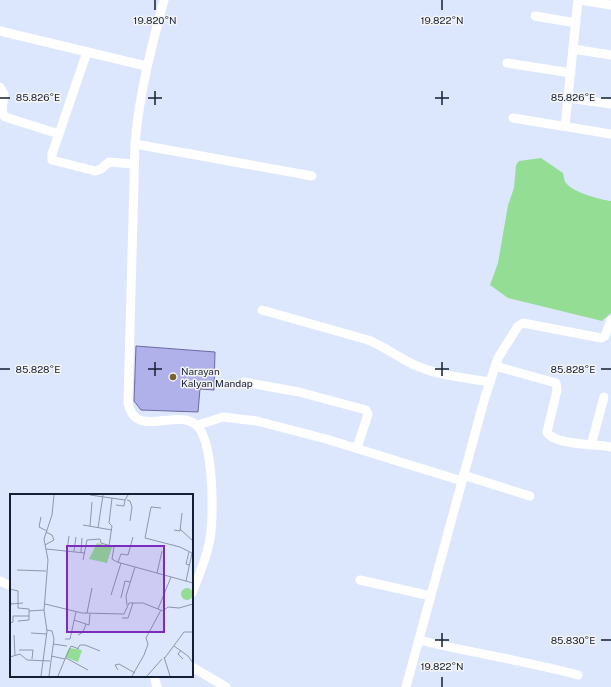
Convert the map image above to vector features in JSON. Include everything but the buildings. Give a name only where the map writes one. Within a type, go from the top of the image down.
[{"type":"street","points":[[164,0],[146,66],[138,107],[134,144],[128,403],[129,410],[134,416],[146,421],[181,420],[193,422],[198,425],[206,441],[212,489],[212,516],[206,555],[193,590]]},
{"type":"street","points":[[565,126],[579,0],[611,5]]},
{"type":"street","points":[[535,16],[576,23]]},
{"type":"street","points":[[0,31],[146,66]]},
{"type":"street","points":[[573,49],[611,55]]},
{"type":"street","points":[[87,52],[52,158],[55,162],[95,171],[101,169],[109,162],[134,164]]},
{"type":"street","points":[[507,63],[570,73]]},
{"type":"street","points":[[0,87],[4,94],[2,111],[6,117],[59,134]]},
{"type":"street","points":[[568,98],[611,104]]},
{"type":"street","points":[[513,118],[611,134]]},
{"type":"street","points":[[134,144],[312,176]]},
{"type":"street","points":[[262,310],[368,340],[384,346],[408,362],[438,373],[490,382]]},
{"type":"street","points":[[406,687],[462,478],[498,358],[518,326],[523,323],[600,338],[605,336],[611,320]]},
{"type":"street","points":[[495,366],[556,383],[557,390],[547,432],[549,436],[558,440],[611,447]]},
{"type":"street","points":[[244,382],[299,392],[366,410],[368,414],[357,448]]},
{"type":"street","points":[[592,445],[604,396]]},
{"type":"street","points":[[198,425],[223,417],[237,418],[281,427],[530,496]]},
{"type":"street","points":[[360,580],[431,596]]},
{"type":"street","points":[[0,581],[10,586]]},
{"type":"street","points":[[419,640],[472,653],[534,663],[578,674]]},
{"type":"street","points":[[193,668],[226,687]]},
{"type":"street","points":[[154,677],[157,687]]},
{"type":"shaded area","points":[[541,158],[563,173],[565,182],[570,187],[588,195],[611,201],[611,313],[602,321],[508,298],[490,285],[498,263],[508,205],[514,188],[516,165],[519,161]]},
{"type":"place","name":"Narayan Kalyan Mandap","points":[[173,377]]}]
